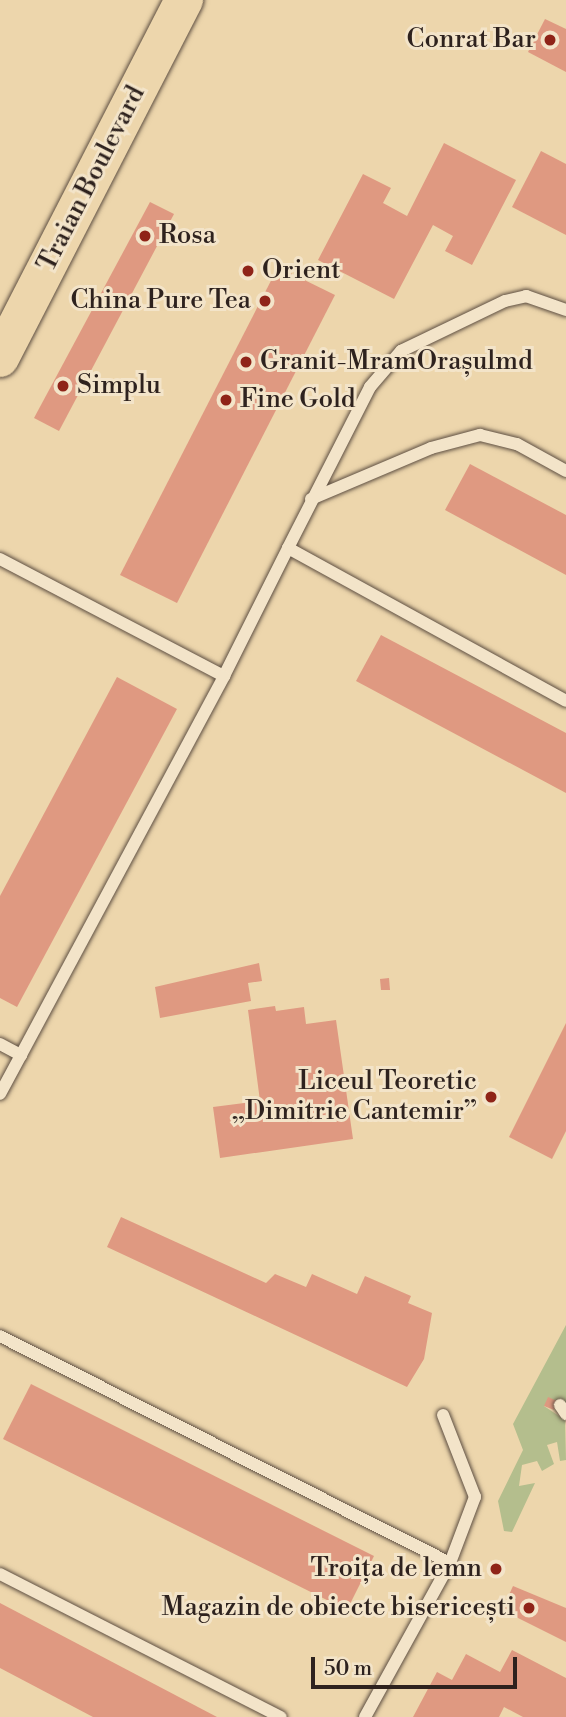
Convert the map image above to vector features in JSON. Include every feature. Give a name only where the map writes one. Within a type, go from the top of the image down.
[{"type":"highway","name":"Traian Boulevard","points":[[0,358],[184,0]]},
{"type":"lane","points":[[0,1094],[224,676],[311,499],[370,387],[401,351],[515,299],[544,300],[566,310]]},
{"type":"lane","points":[[311,499],[431,448],[480,435],[517,444],[566,471]]},
{"type":"lane","points":[[288,548],[566,701]]},
{"type":"lane","points":[[0,559],[224,676]]},
{"type":"lane","points":[[0,1044],[21,1055]]},
{"type":"lane","points":[[0,1336],[450,1563]]},
{"type":"lane","points":[[365,1717],[450,1563],[475,1497],[443,1415]]},
{"type":"lane","points":[[0,1574],[281,1717]]},
{"type":"green space","points":[[566,1325],[566,1403],[544,1406],[565,1420],[566,1460],[560,1461],[557,1442],[547,1445],[554,1464],[542,1471],[537,1461],[522,1465],[519,1486],[535,1483],[512,1532],[504,1531],[498,1501],[523,1450],[513,1424]]},
{"type":"building","points":[[545,19],[566,29],[566,72],[528,52]]},
{"type":"building","points":[[444,143],[516,180],[472,265],[445,251],[453,236],[433,225],[394,299],[318,260],[363,174],[391,188],[383,203],[407,216]]},
{"type":"building","points":[[541,151],[566,164],[566,235],[512,207]]},
{"type":"building","points":[[150,202],[174,214],[59,431],[34,418]]},
{"type":"building","points":[[278,267],[335,295],[177,603],[120,575]]},
{"type":"building","points":[[470,464],[566,515],[566,575],[445,510]]},
{"type":"building","points":[[381,635],[566,733],[566,793],[356,681]]},
{"type":"building","points":[[117,677],[177,709],[17,1007],[0,998],[0,896]]},
{"type":"building","points":[[259,963],[262,981],[248,983],[251,1001],[160,1018],[155,987]]},
{"type":"building","points":[[389,978],[390,990],[381,990],[380,979]]},
{"type":"building","points":[[275,1006],[276,1011],[304,1007],[306,1024],[336,1020],[353,1139],[220,1158],[213,1107],[260,1101],[248,1010]]},
{"type":"building","points":[[566,1023],[566,1131],[552,1159],[509,1137]]},
{"type":"building","points":[[121,1217],[266,1283],[275,1274],[306,1287],[312,1274],[357,1294],[365,1276],[411,1296],[408,1303],[432,1313],[424,1359],[407,1387],[107,1247]]},
{"type":"building","points":[[31,1384],[374,1556],[347,1610],[3,1439]]},
{"type":"building","points":[[548,1397],[557,1401],[554,1410],[544,1406]]},
{"type":"building","name":"Magazin de obiecte bisericești","points":[[513,1586],[566,1608],[566,1642],[502,1610]]},
{"type":"building","points":[[0,1603],[217,1717],[93,1717],[0,1668]]},
{"type":"building","points":[[512,1650],[566,1678],[566,1717],[523,1717],[504,1707],[499,1717],[413,1717],[437,1672],[452,1680],[466,1654],[500,1672]]},
{"type":"place","name":"Conrat Bar","points":[[550,40]]},
{"type":"place","name":"Rosa","points":[[145,236]]},
{"type":"place","name":"Orient","points":[[248,271]]},
{"type":"place","name":"China Pure Tea","points":[[265,301]]},
{"type":"place","name":"Granit-MramOrașulmd","points":[[246,362]]},
{"type":"place","name":"Simplu","points":[[63,386]]},
{"type":"place","name":"Fine Gold","points":[[226,400]]},
{"type":"place","name":"Liceul Teoretic „Dimitrie Cantemir”","points":[[491,1097]]},
{"type":"place","name":"Troița de lemn","points":[[496,1569]]},
{"type":"place","name":"Magazin de obiecte bisericești","points":[[529,1608]]}]
